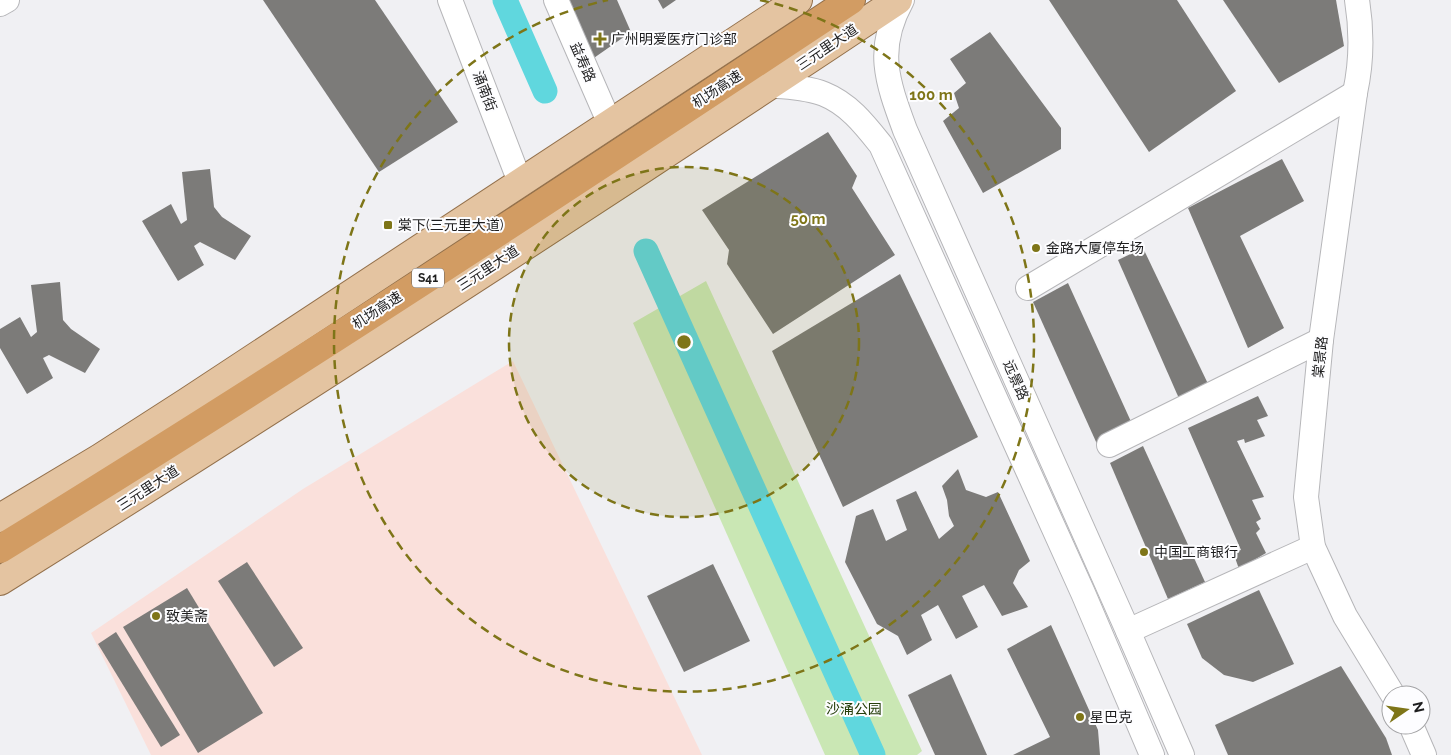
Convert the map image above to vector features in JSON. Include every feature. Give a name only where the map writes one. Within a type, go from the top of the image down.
[{"type":"highway","name":"机场高速","points":[[0,549],[487,240],[851,0]]},
{"type":"main road","points":[[0,518],[100,458],[187,402],[798,0]]},
{"type":"main road","name":"三元里大道","points":[[0,582],[266,413],[770,86],[898,0]]},
{"type":"street","points":[[0,4],[7,0]]},
{"type":"street","name":"涌南街","points":[[450,0],[520,182]]},
{"type":"street","name":"益寿路","points":[[556,0],[610,124]]},
{"type":"street","name":"远景路","points":[[902,0],[889,28],[887,44],[888,82],[894,100],[920,167],[1182,755]]},
{"type":"street","name":"棠景路","points":[[1357,0],[1361,23],[1360,67],[1321,340],[1306,497],[1313,547],[1344,616],[1387,685]]},
{"type":"street","name":"远景路","points":[[770,86],[824,94],[847,107],[864,124],[881,146],[1083,593],[1152,755]]},
{"type":"street","points":[[1028,288],[1355,93]]},
{"type":"street","points":[[1109,445],[1321,340]]},
{"type":"street","points":[[1128,631],[1313,547]]},
{"type":"street","points":[[1415,735],[1424,755]]},
{"type":"shaded area","points":[[513,361],[702,755],[151,755],[91,633],[303,489]]},
{"type":"green space","name":"沙涌公园","points":[[706,281],[922,751],[917,755],[825,755],[633,323]]},
{"type":"building","points":[[263,0],[375,0],[458,122],[379,172]]},
{"type":"building","points":[[565,0],[617,0],[631,32],[591,60]]},
{"type":"building","points":[[658,0],[676,0],[663,9]]},
{"type":"building","points":[[1049,0],[1177,0],[1236,91],[1149,152]]},
{"type":"building","points":[[1223,0],[1336,0],[1344,46],[1279,83]]},
{"type":"building","points":[[990,32],[1061,128],[1061,149],[983,193],[943,121],[959,108],[954,93],[966,83],[950,59]]},
{"type":"building","points":[[828,132],[857,176],[852,188],[895,255],[773,334],[727,264],[729,250],[702,210]]},
{"type":"building","points":[[1282,159],[1304,201],[1240,236],[1284,328],[1248,348],[1188,208]]},
{"type":"building","points":[[210,169],[214,207],[222,217],[251,236],[235,260],[200,242],[194,246],[204,265],[178,281],[142,221],[171,204],[181,224],[187,220],[182,172]]},
{"type":"building","points":[[1143,248],[1210,388],[1181,403],[1118,260]]},
{"type":"building","points":[[900,274],[978,437],[843,507],[772,351]]},
{"type":"building","points":[[60,282],[63,320],[71,329],[100,349],[85,373],[49,355],[43,358],[53,378],[27,394],[0,348],[0,329],[20,317],[31,337],[37,332],[31,285]]},
{"type":"building","points":[[1068,283],[1133,426],[1097,444],[1033,302]]},
{"type":"building","points":[[1258,396],[1268,416],[1257,420],[1265,436],[1245,443],[1244,439],[1237,441],[1264,497],[1252,500],[1261,519],[1256,522],[1260,529],[1256,533],[1266,553],[1239,569],[1233,552],[1241,550],[1188,428]]},
{"type":"building","points":[[1143,446],[1205,582],[1168,599],[1110,463]]},
{"type":"building","points":[[958,469],[966,490],[986,497],[998,492],[1030,561],[1019,570],[1013,583],[1028,607],[1002,616],[984,585],[962,596],[978,627],[956,639],[938,605],[921,615],[932,640],[907,655],[898,636],[877,624],[845,562],[856,516],[873,509],[886,541],[907,530],[896,500],[916,491],[939,539],[954,526],[949,516],[947,500],[942,486]]},
{"type":"building","points":[[247,562],[303,648],[274,667],[218,581]]},
{"type":"building","points":[[713,564],[750,641],[684,672],[647,596]]},
{"type":"building","points":[[187,588],[263,713],[198,753],[123,627]]},
{"type":"building","points":[[1259,590],[1294,664],[1253,682],[1224,675],[1202,658],[1187,624]]},
{"type":"building","points":[[1051,625],[1098,730],[1100,755],[1013,755],[1050,737],[1007,649]]},
{"type":"building","points":[[116,632],[180,735],[161,747],[98,644]]},
{"type":"building","points":[[1341,666],[1381,730],[1381,735],[1384,735],[1386,738],[1392,755],[1228,755],[1215,725]]},
{"type":"building","points":[[951,674],[987,755],[935,755],[908,695]]},
{"type":"waterway","points":[[505,0],[545,91]]},
{"type":"waterway","points":[[646,251],[873,755]]},
{"type":"place","name":"广州明爱医疗门诊部","points":[[600,39]]},
{"type":"place","name":"棠下(三元里大道)","points":[[388,225]]},
{"type":"place","name":"金路大厦停车场","points":[[1036,248]]},
{"type":"place","name":"中国工商银行","points":[[1144,552]]},
{"type":"place","name":"致美斋","points":[[156,616]]},
{"type":"place","name":"星巴克","points":[[1080,717]]}]
